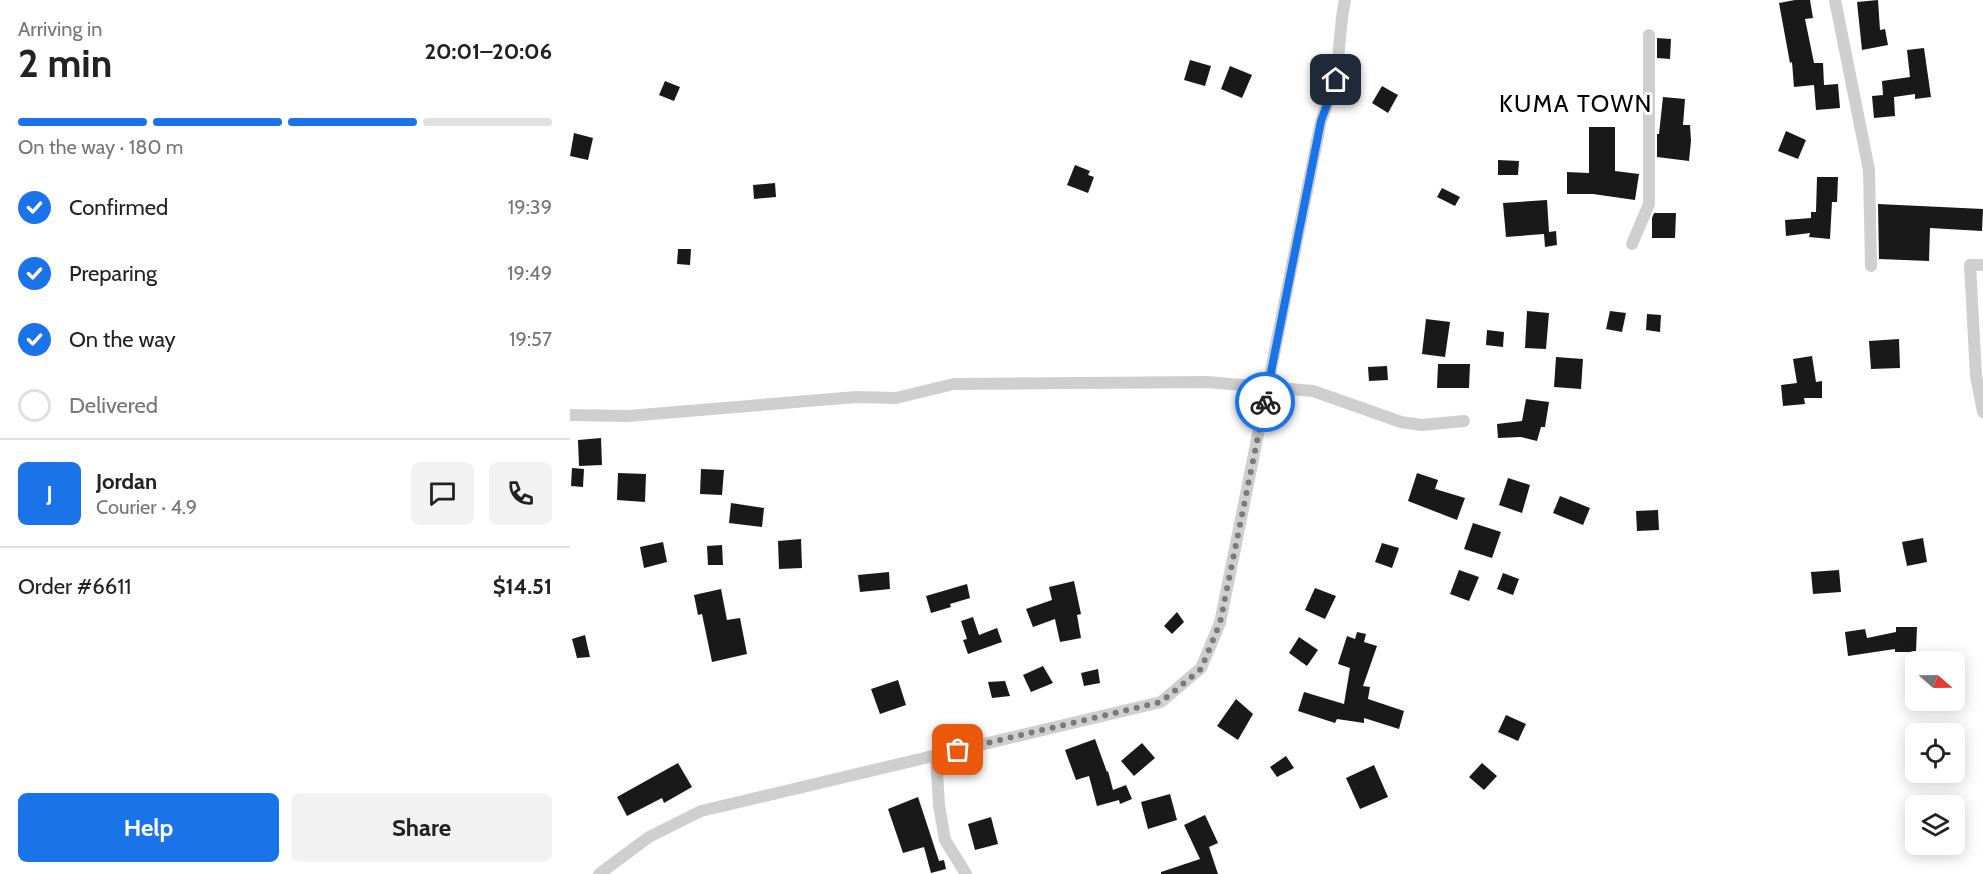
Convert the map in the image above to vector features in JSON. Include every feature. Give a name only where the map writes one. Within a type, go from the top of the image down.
[{"type":"street","points":[[599,874],[649,837],[701,812],[1161,702],[1201,669],[1220,623],[1321,121],[1336,80],[1345,0]]},
{"type":"street","points":[[1835,0],[1869,170],[1871,266]]},
{"type":"street","points":[[1632,244],[1649,204],[1649,35]]},
{"type":"street","points":[[1983,265],[1970,265],[1976,376],[1983,412]]},
{"type":"street","points":[[570,415],[628,416],[856,397],[896,398],[954,384],[1207,382],[1313,391],[1401,422],[1422,425],[1464,421]]},
{"type":"street","points":[[936,756],[939,805],[945,840],[966,874]]},
{"type":"building","points":[[1810,0],[1813,18],[1805,19],[1814,63],[1823,63],[1824,85],[1838,84],[1840,108],[1816,110],[1814,85],[1794,87],[1792,62],[1790,63],[1779,3]]},
{"type":"building","points":[[1878,0],[1880,30],[1885,29],[1888,45],[1862,50],[1857,2]]},
{"type":"building","points":[[1657,38],[1671,39],[1670,59],[1657,58]]},
{"type":"building","points":[[1924,48],[1931,97],[1915,99],[1915,94],[1894,97],[1895,116],[1874,118],[1872,96],[1883,95],[1882,81],[1910,77],[1907,50]]},
{"type":"building","points":[[1190,60],[1211,66],[1205,86],[1184,80]]},
{"type":"building","points":[[1230,66],[1252,75],[1242,98],[1221,89]]},
{"type":"building","points":[[665,81],[680,87],[674,101],[659,95]]},
{"type":"building","points":[[1382,86],[1398,95],[1388,113],[1372,103]]},
{"type":"building","points":[[1663,97],[1685,99],[1683,125],[1690,125],[1689,161],[1657,157],[1657,134],[1659,134]]},
{"type":"building","points":[[1589,127],[1615,127],[1615,171],[1639,174],[1635,200],[1593,194],[1567,194],[1567,172],[1589,173]]},
{"type":"building","points":[[1786,131],[1806,140],[1798,159],[1778,151]]},
{"type":"building","points":[[574,133],[593,138],[588,160],[570,156]]},
{"type":"building","points":[[1498,160],[1519,161],[1518,175],[1498,175]]},
{"type":"building","points":[[1075,165],[1090,171],[1088,175],[1094,177],[1088,193],[1067,185]]},
{"type":"building","points":[[1817,177],[1838,177],[1837,202],[1832,202],[1830,239],[1809,237],[1810,233],[1786,236],[1785,220],[1811,218],[1811,212],[1816,212]]},
{"type":"building","points":[[775,183],[776,197],[754,199],[753,185]]},
{"type":"building","points":[[1442,188],[1460,197],[1455,206],[1437,197]]},
{"type":"building","points":[[1547,200],[1549,232],[1556,231],[1557,245],[1545,247],[1544,234],[1506,237],[1503,203]]},
{"type":"building","points":[[1878,204],[1983,209],[1982,231],[1930,228],[1929,261],[1879,259]]},
{"type":"building","points":[[1654,213],[1676,213],[1675,238],[1652,238]]},
{"type":"building","points":[[678,249],[691,249],[690,265],[677,264]]},
{"type":"building","points":[[1527,311],[1549,313],[1546,349],[1525,348]]},
{"type":"building","points":[[1610,311],[1626,313],[1622,332],[1606,329]]},
{"type":"building","points":[[1647,314],[1661,315],[1660,332],[1646,330]]},
{"type":"building","points":[[1426,319],[1450,322],[1445,357],[1422,354]]},
{"type":"building","points":[[1487,330],[1504,332],[1503,347],[1486,345]]},
{"type":"building","points":[[1899,339],[1900,368],[1871,369],[1869,341]]},
{"type":"building","points":[[1812,356],[1816,382],[1822,381],[1822,398],[1804,398],[1805,404],[1783,406],[1781,385],[1797,383],[1793,359]]},
{"type":"building","points":[[1556,357],[1583,359],[1581,389],[1554,387]]},
{"type":"building","points":[[1438,364],[1470,364],[1469,388],[1437,388]]},
{"type":"building","points":[[1387,366],[1388,380],[1369,381],[1368,367]]},
{"type":"building","points":[[1526,399],[1549,402],[1545,427],[1541,427],[1537,441],[1521,437],[1498,438],[1497,424],[1522,421]]},
{"type":"building","points":[[601,438],[602,465],[579,466],[578,440]]},
{"type":"building","points":[[572,468],[584,469],[583,487],[571,486]]},
{"type":"building","points":[[701,469],[724,470],[722,495],[700,494]]},
{"type":"building","points":[[618,473],[646,474],[645,502],[617,500]]},
{"type":"building","points":[[1417,473],[1438,480],[1435,489],[1465,498],[1457,520],[1408,501]]},
{"type":"building","points":[[1508,478],[1530,485],[1522,513],[1499,505]]},
{"type":"building","points":[[1560,496],[1590,508],[1583,525],[1553,513]]},
{"type":"building","points":[[731,503],[764,508],[762,527],[729,523]]},
{"type":"building","points":[[1658,510],[1659,530],[1637,531],[1636,511]]},
{"type":"building","points":[[1473,523],[1501,532],[1492,558],[1464,549]]},
{"type":"building","points":[[1923,538],[1927,562],[1907,566],[1902,542]]},
{"type":"building","points":[[801,539],[802,568],[779,569],[778,541]]},
{"type":"building","points":[[663,542],[667,562],[644,568],[640,547]]},
{"type":"building","points":[[1382,543],[1399,548],[1392,568],[1375,562]]},
{"type":"building","points":[[722,545],[723,565],[708,565],[707,546]]},
{"type":"building","points":[[1459,570],[1479,577],[1469,601],[1450,594]]},
{"type":"building","points":[[1839,570],[1841,592],[1813,594],[1811,572]]},
{"type":"building","points":[[889,572],[890,589],[860,592],[858,575]]},
{"type":"building","points":[[1503,573],[1519,579],[1513,595],[1497,589]]},
{"type":"building","points":[[1074,581],[1081,614],[1077,615],[1081,638],[1060,642],[1055,619],[1033,627],[1026,609],[1052,600],[1049,587]]},
{"type":"building","points":[[967,584],[970,598],[931,613],[926,596]]},
{"type":"building","points":[[1315,588],[1336,596],[1325,619],[1305,610]]},
{"type":"building","points":[[721,589],[727,620],[740,618],[747,654],[712,662],[702,614],[698,615],[694,595]]},
{"type":"building","points":[[1177,612],[1184,622],[1172,634],[1164,626]]},
{"type":"building","points":[[973,617],[979,635],[997,628],[1002,642],[968,654],[963,640],[967,639],[961,621]]},
{"type":"building","points":[[1896,627],[1917,627],[1916,651],[1895,652],[1895,649],[1848,656],[1845,632],[1865,629],[1867,638],[1896,632]]},
{"type":"building","points":[[1357,632],[1366,634],[1364,642],[1377,646],[1363,686],[1370,687],[1368,699],[1404,711],[1399,729],[1364,718],[1364,723],[1337,719],[1335,723],[1298,711],[1304,692],[1344,704],[1350,668],[1338,664],[1347,636],[1355,639]]},
{"type":"building","points":[[585,635],[590,657],[577,658],[572,639]]},
{"type":"building","points":[[1299,637],[1318,650],[1307,666],[1289,653]]},
{"type":"building","points":[[1043,666],[1053,683],[1031,692],[1023,675]]},
{"type":"building","points":[[1098,669],[1100,683],[1084,686],[1081,673]]},
{"type":"building","points":[[898,680],[906,705],[880,714],[871,689]]},
{"type":"building","points":[[1005,681],[1010,696],[992,698],[988,682]]},
{"type":"building","points":[[1236,699],[1253,714],[1238,740],[1217,726]]},
{"type":"building","points":[[1506,715],[1526,724],[1518,741],[1498,732]]},
{"type":"building","points":[[1095,739],[1113,790],[1126,785],[1132,799],[1120,804],[1119,800],[1097,806],[1089,776],[1076,780],[1065,750]]},
{"type":"building","points":[[1142,743],[1155,758],[1134,776],[1121,761]]},
{"type":"building","points":[[1286,756],[1294,768],[1277,777],[1270,767]]},
{"type":"building","points":[[678,763],[692,787],[664,803],[662,798],[627,816],[617,797]]},
{"type":"building","points":[[1482,763],[1497,776],[1484,790],[1469,777]]},
{"type":"building","points":[[1374,765],[1388,797],[1360,809],[1346,778]]},
{"type":"building","points":[[1170,794],[1177,820],[1148,829],[1141,802]]},
{"type":"building","points":[[918,797],[939,861],[944,860],[946,869],[931,873],[924,847],[903,853],[888,809]]},
{"type":"building","points":[[1205,815],[1218,843],[1209,847],[1218,874],[1161,874],[1161,872],[1200,859],[1184,825]]},
{"type":"building","points":[[991,817],[998,844],[975,850],[968,824]]},
{"type":"way so far","points":[[958,750],[1161,702],[1201,669],[1220,623],[1265,402]]},
{"type":"district","name":"KUMA TOWN","points":[[1576,103]]},
{"type":"route","points":[[1265,402],[1321,121],[1336,80]]}]
